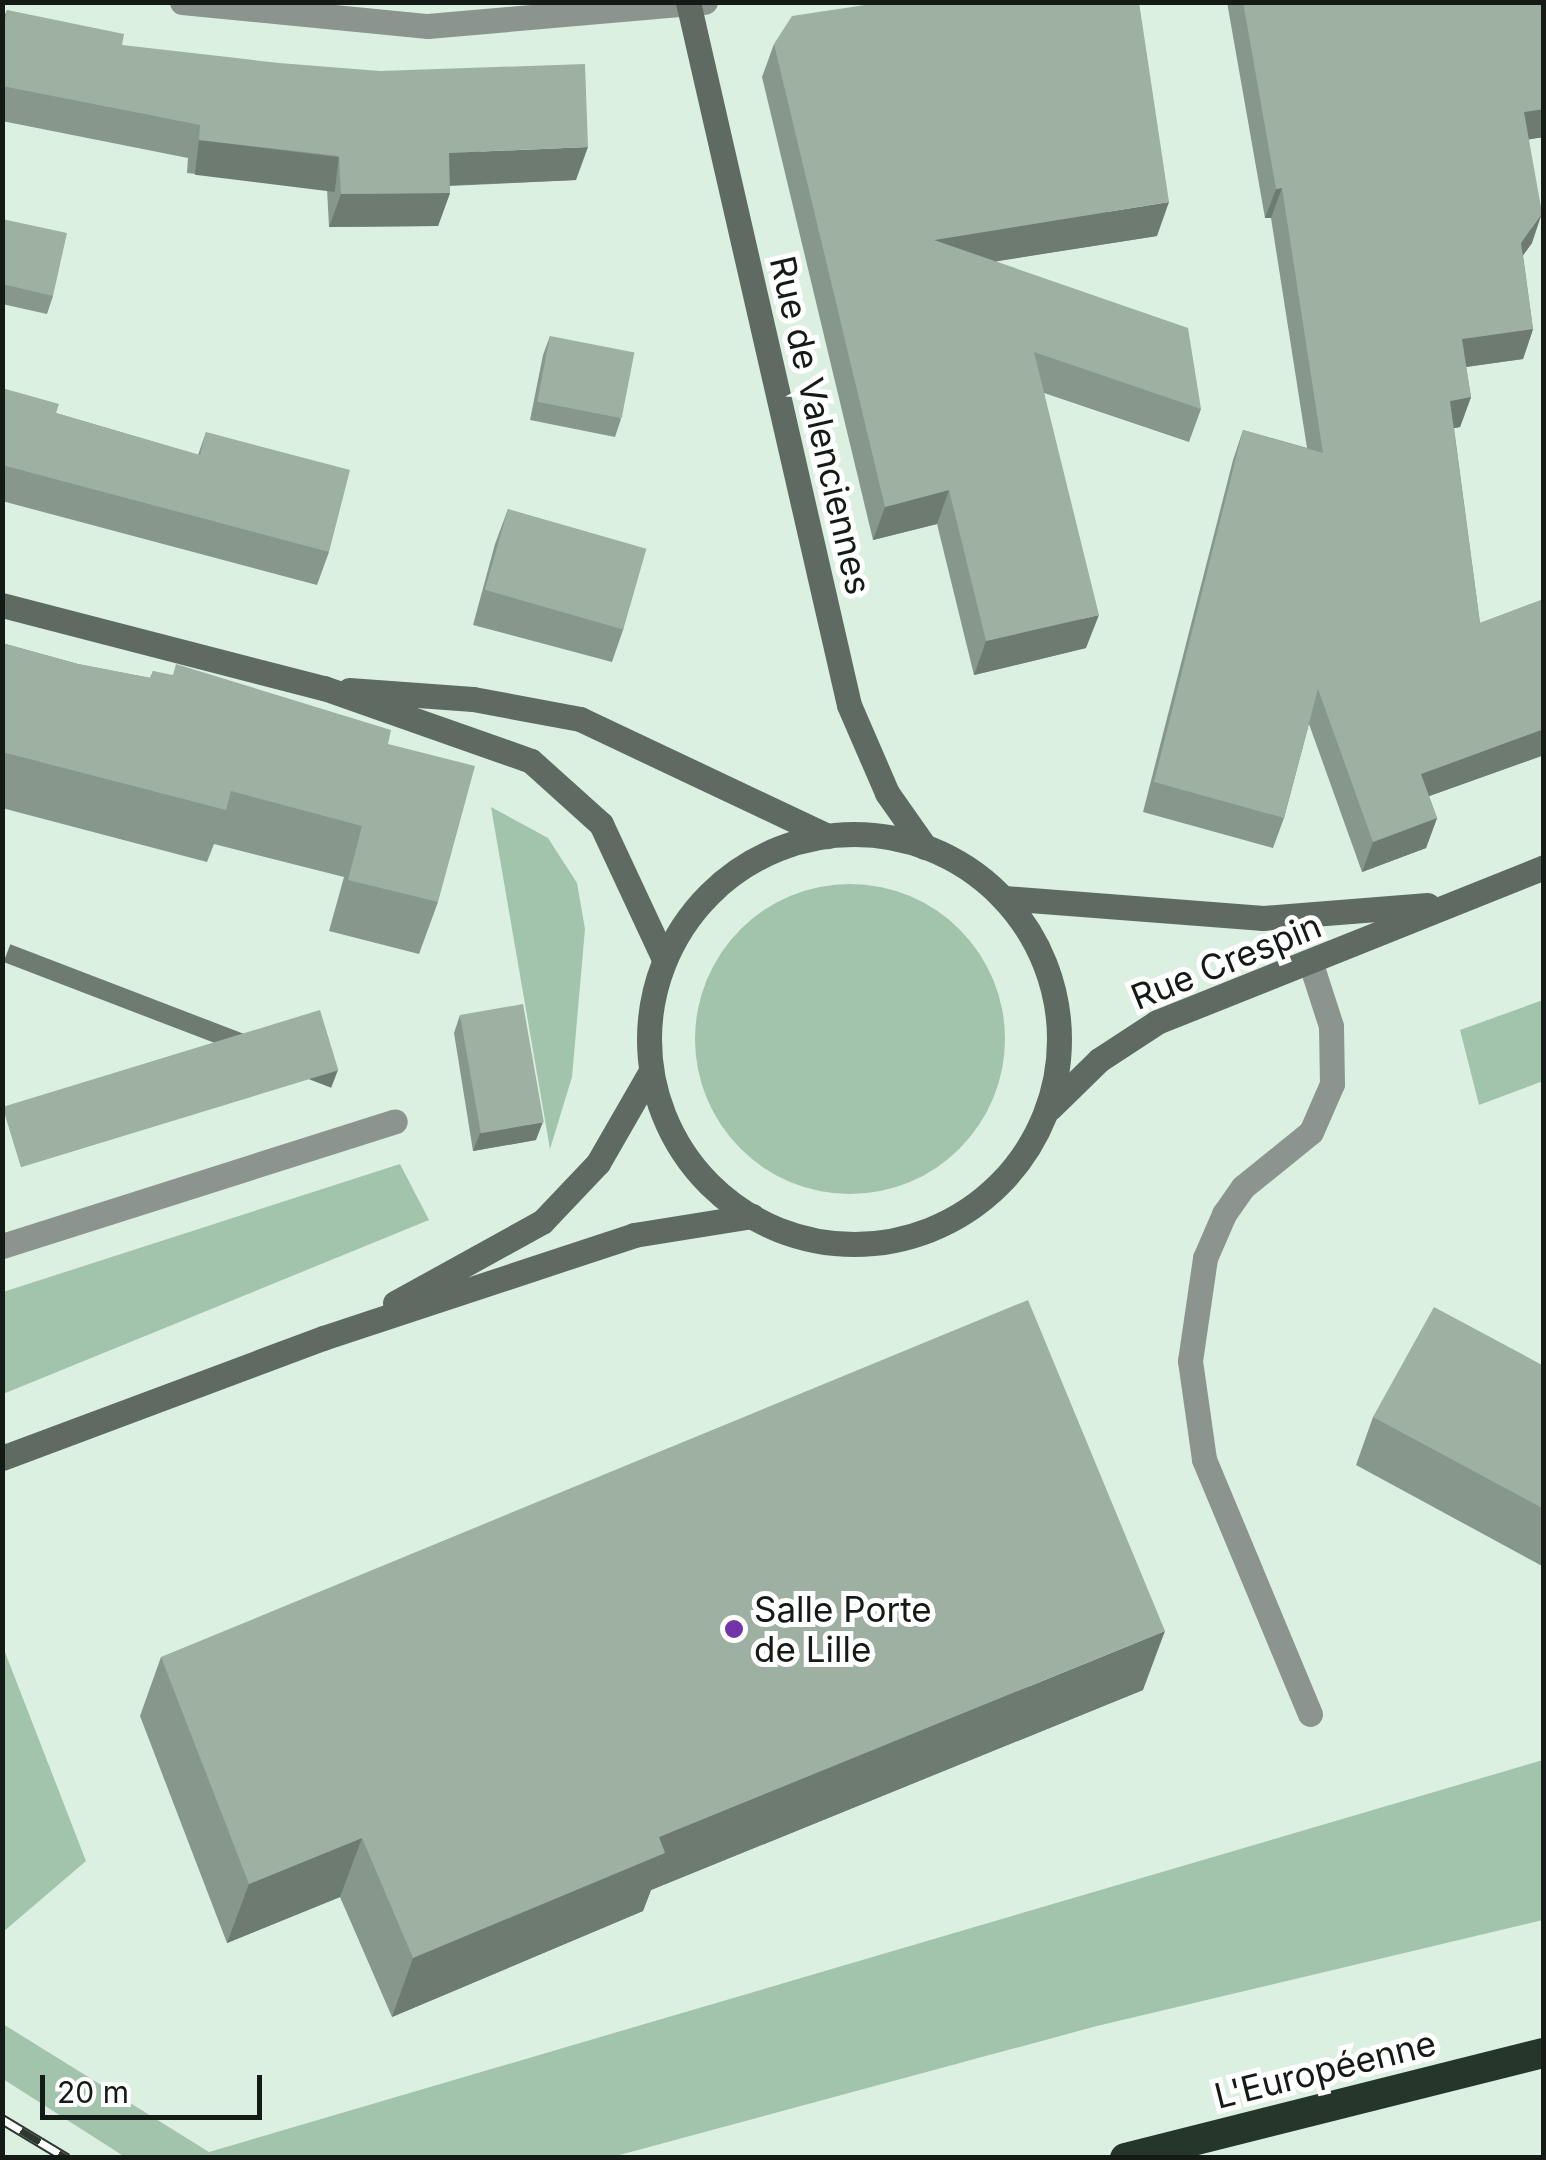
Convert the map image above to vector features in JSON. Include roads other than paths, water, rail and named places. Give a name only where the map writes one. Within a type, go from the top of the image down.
[{"type":"highway","name":"L'Européenne","points":[[1125,2158],[1544,2053]]},
{"type":"main road","name":"Rue de Valenciennes","points":[[694,3],[849,705],[879,779],[926,846]]},
{"type":"main road","points":[[2,605],[324,688],[510,750],[581,799],[618,850],[664,959]]},
{"type":"main road","points":[[324,688],[474,699],[580,719],[828,836]]},
{"type":"main road","points":[[867,834],[926,846],[975,873],[1004,898],[1033,938],[1056,1000],[1058,1066],[1045,1113],[1029,1146],[996,1186],[922,1232],[836,1243],[752,1216],[712,1187],[681,1149],[651,1071],[651,1003],[664,959],[689,916],[736,870],[780,847],[828,836],[867,834]]},
{"type":"main road","name":"Rue Crespin","points":[[1045,1113],[1099,1060],[1157,1022],[1311,964],[1452,901],[1544,866]]},
{"type":"main road","name":"Rue Crespin","points":[[1004,898],[1263,918],[1354,916],[1452,901]]},
{"type":"main road","points":[[323,1338],[453,1275],[542,1222],[598,1163],[651,1071]]},
{"type":"main road","points":[[2,1458],[323,1338],[634,1235],[752,1216]]},
{"type":"street","points":[[182,2],[428,26],[694,3]]},
{"type":"street","points":[[1310,1714],[1204,1459],[1190,1361],[1201,1276],[1224,1214],[1243,1187],[1311,1132],[1332,1084],[1331,1026],[1311,964]]},
{"type":"street","points":[[2,1246],[394,1121]]},
{"type":"railway","points":[[2,2119],[67,2158]]},
{"type":"place","name":"Salle Porte de Lille","points":[[734,1629]]}]
